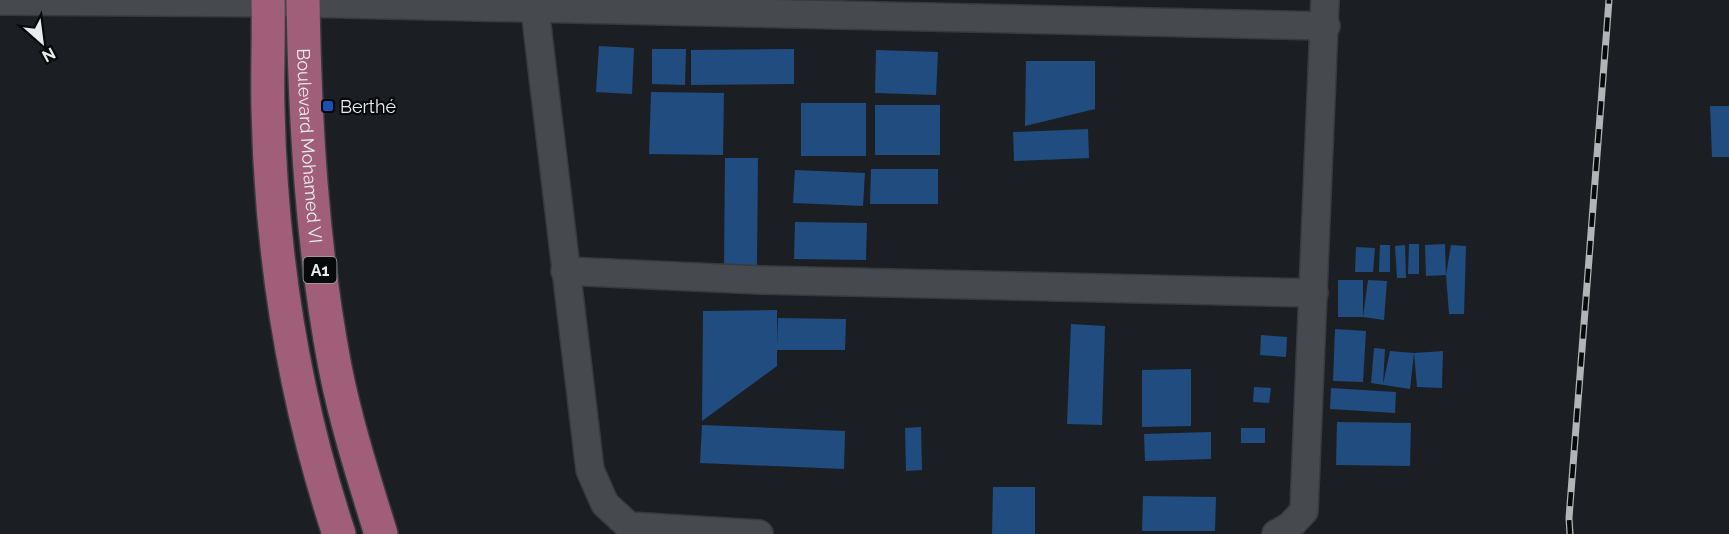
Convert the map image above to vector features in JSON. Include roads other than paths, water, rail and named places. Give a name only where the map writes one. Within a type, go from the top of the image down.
[{"type":"main road","name":"Boulevard Mohamed VI","points":[[268,2],[268,110],[276,238],[296,374],[321,480],[339,534]]},
{"type":"main road","name":"Boulevard Mohamed VI","points":[[303,2],[306,107],[315,236],[336,368],[381,534]]},
{"type":"street","points":[[0,1],[303,2],[535,9],[1326,13],[1304,511],[1290,526],[1276,534]]},
{"type":"street","points":[[535,9],[590,470],[605,504],[629,526],[759,534]]},
{"type":"street","points":[[565,271],[760,280],[1314,293]]},
{"type":"railway","points":[[1570,534],[1569,518],[1609,0]]},
{"type":"place","name":"Berthé","points":[[328,106]]}]
